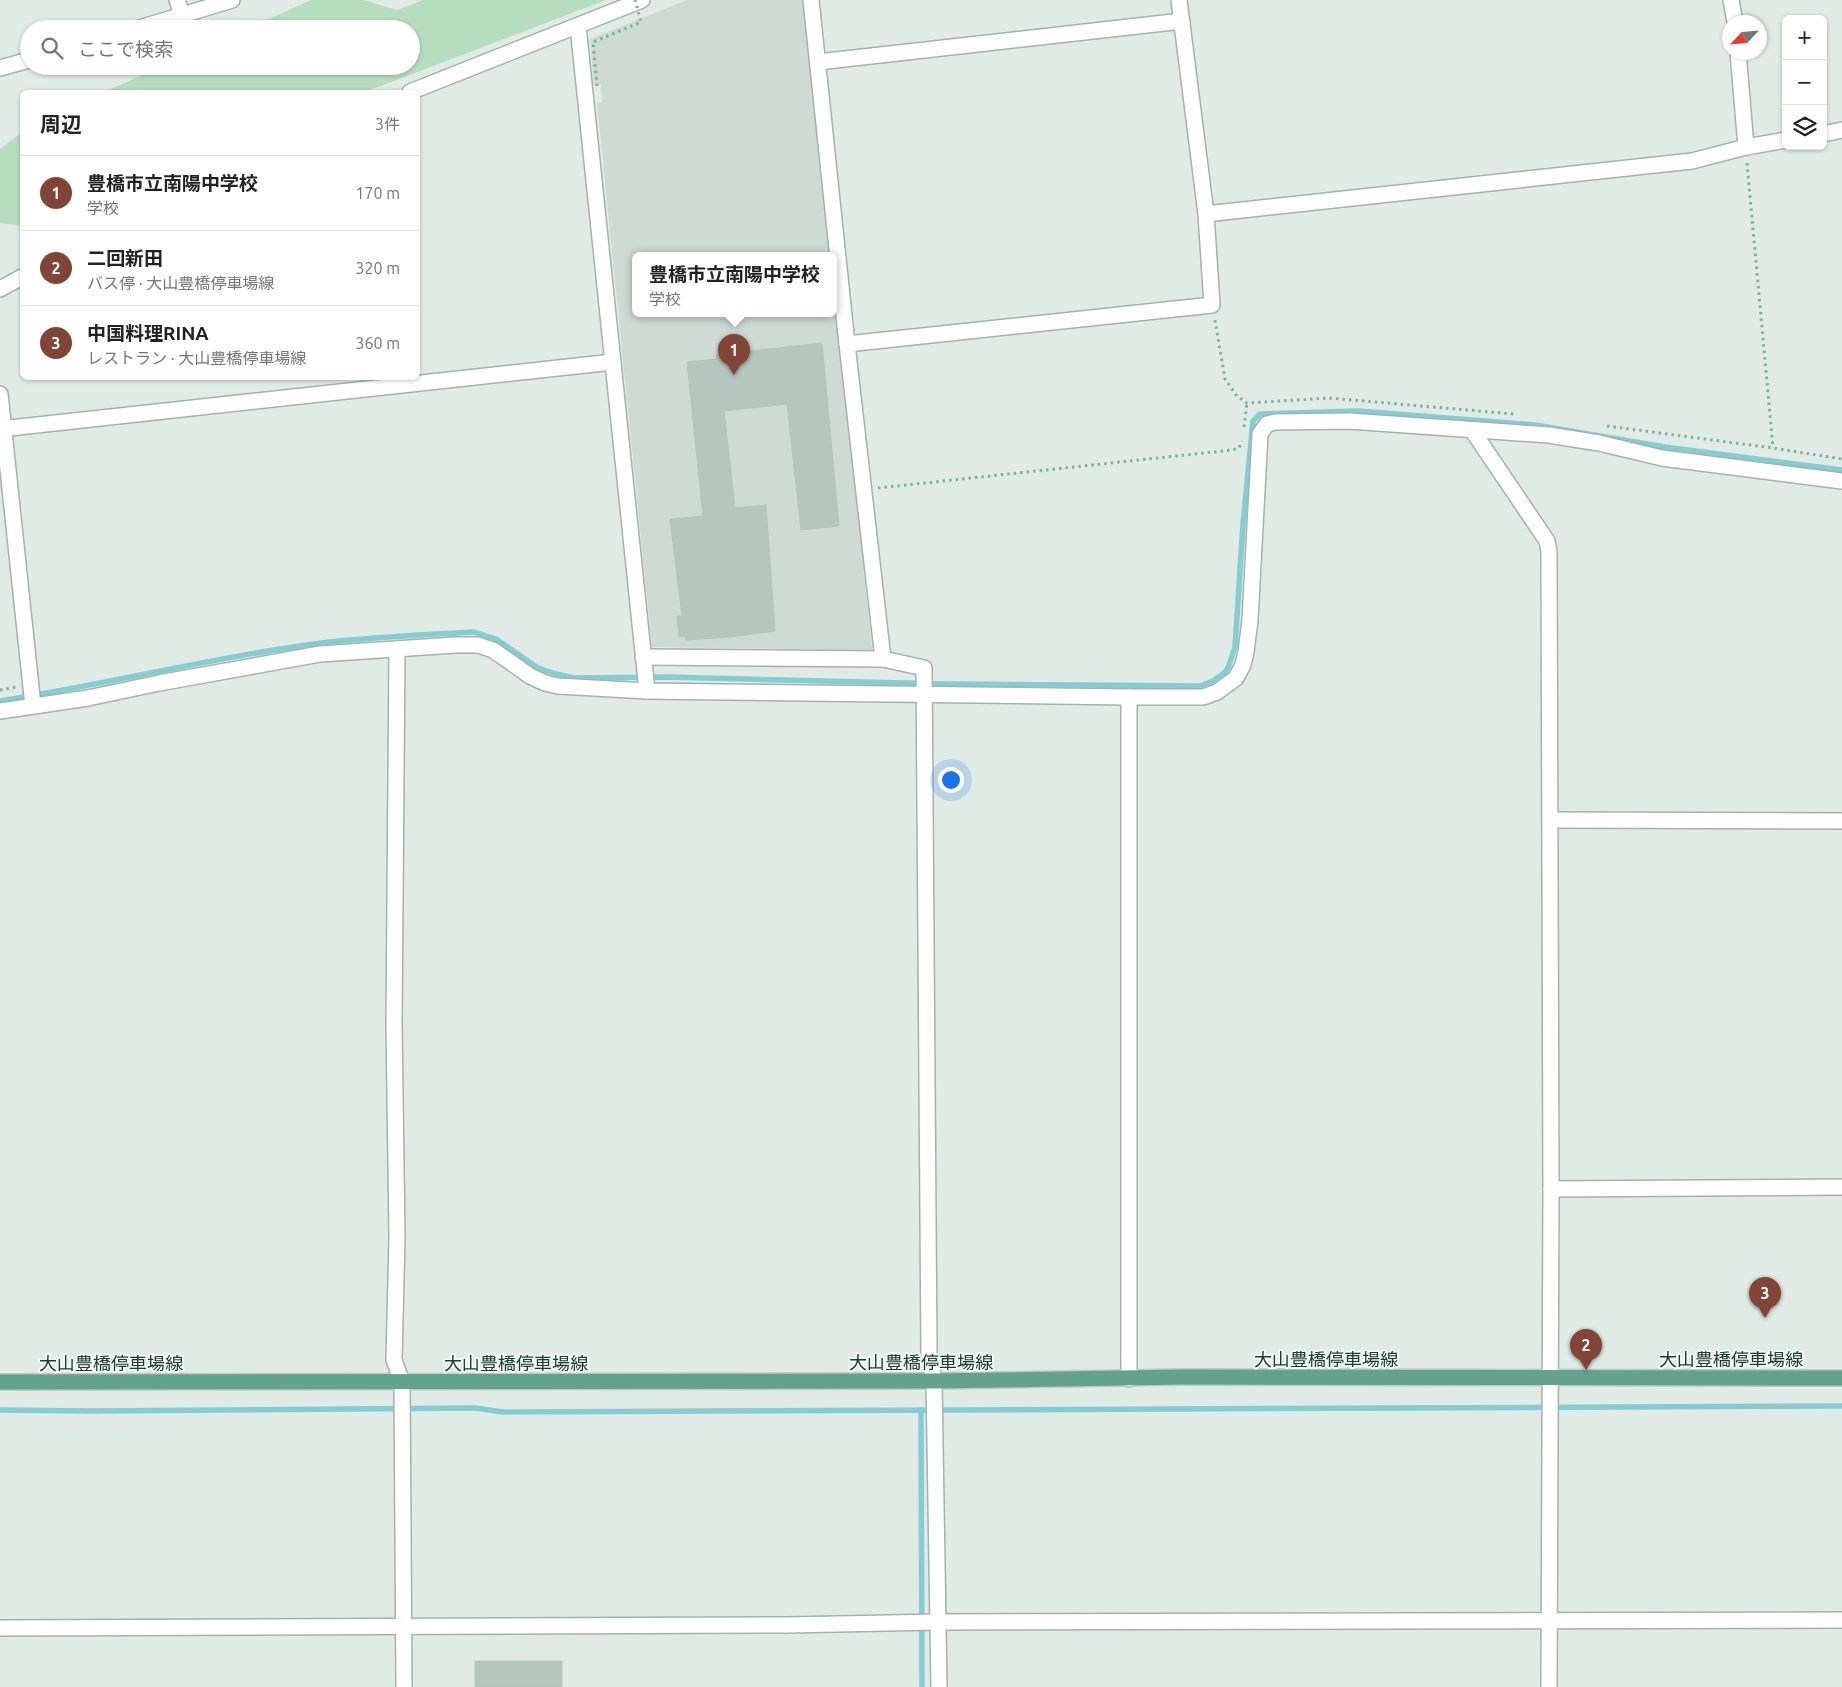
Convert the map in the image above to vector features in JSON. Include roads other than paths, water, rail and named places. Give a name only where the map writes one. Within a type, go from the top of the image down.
[{"type":"main road","name":"大山豊橋停車場線","points":[[0,1382],[934,1381],[1183,1377],[1842,1378]]},
{"type":"street","points":[[177,0],[182,15]]},
{"type":"street","points":[[166,20],[232,0]]},
{"type":"street","points":[[415,90],[642,0]]},
{"type":"street","points":[[811,0],[847,344],[883,659]]},
{"type":"street","points":[[847,344],[1212,305],[1206,214],[1179,0]]},
{"type":"street","points":[[1731,0],[1734,15]]},
{"type":"street","points":[[818,62],[1182,21]]},
{"type":"street","points":[[578,26],[647,691]]},
{"type":"street","points":[[1739,60],[1746,147]]},
{"type":"street","points":[[0,68],[20,62]]},
{"type":"street","points":[[1827,133],[1842,130]]},
{"type":"street","points":[[1206,214],[1692,161],[1746,147],[1782,141]]},
{"type":"street","points":[[0,289],[20,278]]},
{"type":"street","points":[[2,429],[613,362]]},
{"type":"street","points":[[0,394],[2,429],[33,706]]},
{"type":"street","points":[[0,711],[88,698],[141,686],[320,654],[455,645],[478,645],[493,650],[530,676],[545,683],[558,686],[647,691],[1202,697],[1217,692],[1236,678],[1243,665],[1250,620],[1260,434],[1266,424],[1276,422],[1349,421],[1549,435],[1599,443],[1662,458],[1842,481]]},
{"type":"street","points":[[1472,430],[1547,541],[1549,551],[1551,1189],[1549,1687]]},
{"type":"street","points":[[397,650],[394,1024],[397,1237],[394,1360],[402,1382],[403,1405],[404,1687]]},
{"type":"street","points":[[644,663],[883,659],[924,668],[929,1354],[934,1381],[939,1687]]},
{"type":"street","points":[[1129,697],[1129,1379]]},
{"type":"street","points":[[1550,820],[1842,822]]},
{"type":"street","points":[[1551,1189],[1842,1187]]},
{"type":"street","points":[[0,1628],[1842,1620]]},
{"type":"waterway","points":[[0,701],[201,663],[322,643],[474,632],[496,639],[538,668],[574,678],[667,677],[946,684],[1200,686],[1213,681],[1224,673],[1228,668],[1235,647],[1243,524],[1253,421],[1260,414],[1358,411],[1535,425],[1665,447],[1842,470]]},
{"type":"waterway","points":[[0,1410],[475,1408],[503,1412],[1842,1406]]},
{"type":"waterway","points":[[921,1410],[922,1687]]},
{"type":"place","name":"豊橋市立南陽中学校","points":[[734,375]]},
{"type":"place","name":"中国料理RINA","points":[[1765,1318]]},
{"type":"place","name":"二回新田","points":[[1586,1370]]}]
